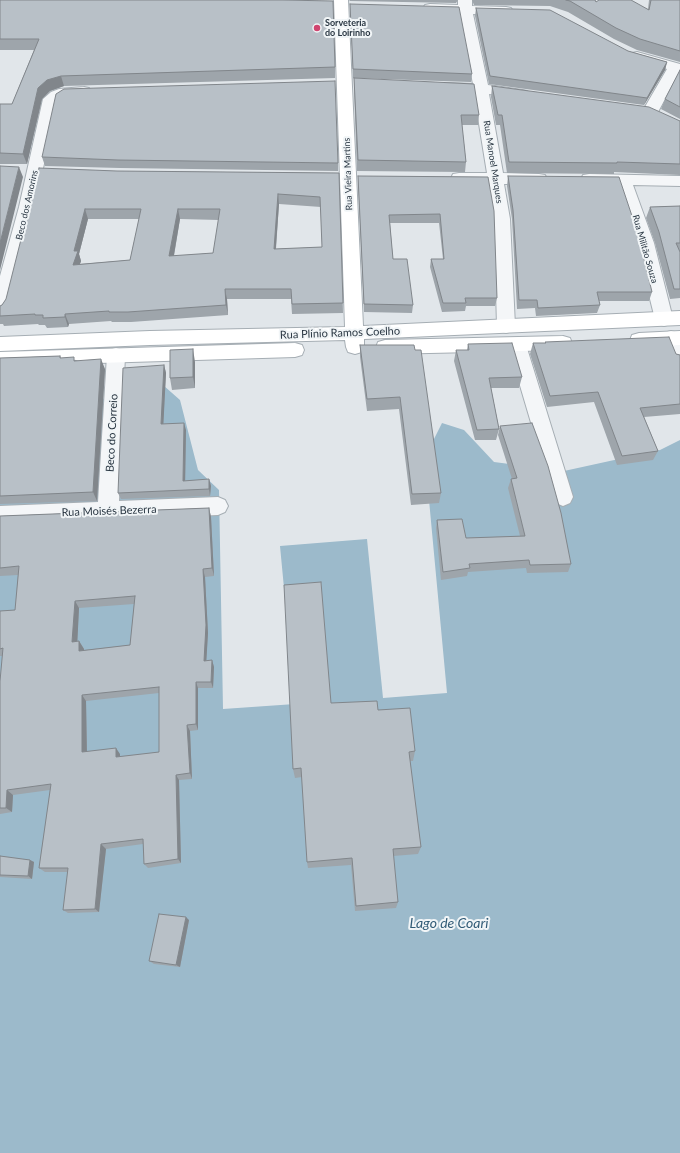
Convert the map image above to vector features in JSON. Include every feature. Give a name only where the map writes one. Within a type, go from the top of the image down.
[{"type":"main road","name":"Rua Vieira Martins","points":[[341,5],[353,83],[348,177],[354,340]]},
{"type":"main road","name":"Rua Plínio Ramos Coelho","points":[[0,360],[116,355],[354,340],[506,326],[672,319]]},
{"type":"main road","name":"Rua Plínio Ramos Coelho","points":[[0,344],[150,338],[354,340],[516,345],[578,342]]},
{"type":"main road","points":[[624,340],[675,338]]},
{"type":"street","points":[[418,8],[465,5],[519,11]]},
{"type":"street","name":"Rua Manoel Marques","points":[[465,5],[481,89],[502,219],[506,326]]},
{"type":"street","points":[[625,52],[677,63],[650,113]]},
{"type":"street","points":[[329,83],[353,83]]},
{"type":"street","points":[[433,87],[481,89],[536,96]]},
{"type":"street","name":"Beco dos Amorins","points":[[0,309],[27,206],[50,99],[64,92],[99,90]]},
{"type":"street","points":[[441,178],[680,181]]},
{"type":"street","name":"Rua Militão Souza","points":[[623,180],[672,319]]},
{"type":"street","points":[[675,338],[680,359]]},
{"type":"street","points":[[516,345],[563,497]]},
{"type":"street","name":"Beco do Correio","points":[[108,511],[116,355]]},
{"type":"street","name":"Rua Moisés Bezerra","points":[[0,515],[218,506]]},
{"type":"water","name":"Lago de Coari","points":[[147,371],[180,400],[198,470],[219,490],[223,709],[295,704],[280,546],[367,539],[383,698],[447,693],[425,457],[442,423],[464,430],[494,462],[564,471],[660,450],[680,440],[680,1153],[0,1153],[0,418],[90,415],[122,377]]},
{"type":"building","points":[[0,0],[333,1],[335,67],[61,76],[47,80],[38,88],[23,154],[0,153],[0,104],[12,104],[39,39],[0,39]]},
{"type":"building","points":[[566,0],[595,0],[596,2],[599,0],[631,0],[649,10],[651,0],[680,0],[680,51],[640,39],[616,28]]},
{"type":"building","points":[[350,4],[459,7],[472,74],[353,69]]},
{"type":"building","points":[[476,8],[550,10],[628,51],[667,62],[647,98],[490,76]]},
{"type":"building","points":[[680,70],[680,107],[665,99]]},
{"type":"building","points":[[354,78],[474,84],[479,115],[461,115],[466,162],[358,160]]},
{"type":"building","points":[[335,81],[338,163],[118,160],[42,157],[56,94],[64,89]]},
{"type":"building","points":[[492,86],[649,107],[680,121],[680,164],[617,162],[509,162],[502,115],[498,115]]},
{"type":"building","points":[[0,166],[19,167],[0,243]]},
{"type":"building","points":[[39,168],[117,171],[339,173],[343,303],[292,304],[291,289],[225,289],[226,305],[128,312],[109,311],[65,314],[65,317],[43,318],[43,315],[35,314],[0,316],[0,306],[6,299]],"holes":[[[278,194],[320,197],[322,247],[274,249]],[[85,209],[141,209],[130,260],[73,265],[78,251],[74,251]],[[178,209],[220,209],[213,253],[169,256]]]},
{"type":"building","points":[[358,176],[488,177],[494,211],[497,298],[465,298],[466,303],[443,303],[431,259],[444,259],[440,214],[389,215],[393,259],[407,259],[413,305],[364,304]]},
{"type":"building","points":[[508,176],[619,177],[638,234],[652,292],[597,292],[600,305],[538,308],[537,300],[519,300],[513,210]]},
{"type":"building","points":[[680,206],[680,243],[676,243],[680,252],[680,289],[674,289],[659,232],[650,207]]},
{"type":"building","points":[[669,337],[676,354],[680,355],[680,404],[640,408],[658,451],[622,456],[598,392],[550,396],[533,343],[546,343],[545,342]]},
{"type":"building","points":[[512,343],[522,377],[489,378],[499,429],[477,430],[456,350],[469,350],[468,344]]},
{"type":"building","points":[[360,345],[414,345],[415,350],[421,350],[441,493],[412,494],[400,397],[367,399]]},
{"type":"building","points":[[193,349],[193,377],[170,378],[170,350]]},
{"type":"building","points":[[60,356],[60,358],[74,357],[74,361],[101,359],[93,492],[0,496],[0,358]]},
{"type":"building","points":[[164,365],[161,424],[184,423],[183,481],[209,479],[209,489],[118,493],[123,368]]},
{"type":"building","points":[[532,423],[548,466],[561,513],[571,564],[530,565],[529,560],[469,564],[470,568],[443,572],[437,520],[462,519],[466,538],[525,536],[511,479],[517,478],[500,426]]},
{"type":"building","points":[[209,508],[212,568],[203,569],[206,625],[204,661],[212,660],[211,682],[196,682],[196,724],[187,725],[190,773],[176,775],[178,859],[144,864],[143,839],[101,844],[95,909],[63,910],[68,868],[39,868],[51,784],[7,790],[6,808],[0,808],[0,681],[3,648],[0,649],[0,611],[15,610],[19,566],[0,568],[0,516]],"holes":[[[135,596],[130,645],[79,651],[79,641],[72,642],[75,601]],[[159,687],[159,752],[116,757],[116,748],[82,752],[82,695]]]},
{"type":"building","points":[[321,582],[331,703],[377,701],[378,710],[410,708],[415,751],[409,752],[421,847],[393,849],[398,902],[356,906],[352,858],[307,862],[301,768],[293,769],[284,585]]},
{"type":"building","points":[[0,856],[30,860],[28,876],[0,875]]},
{"type":"building","points":[[159,914],[186,917],[176,965],[149,961]]},
{"type":"place","name":"Sorveteria do Loirinho","points":[[317,28]]}]
